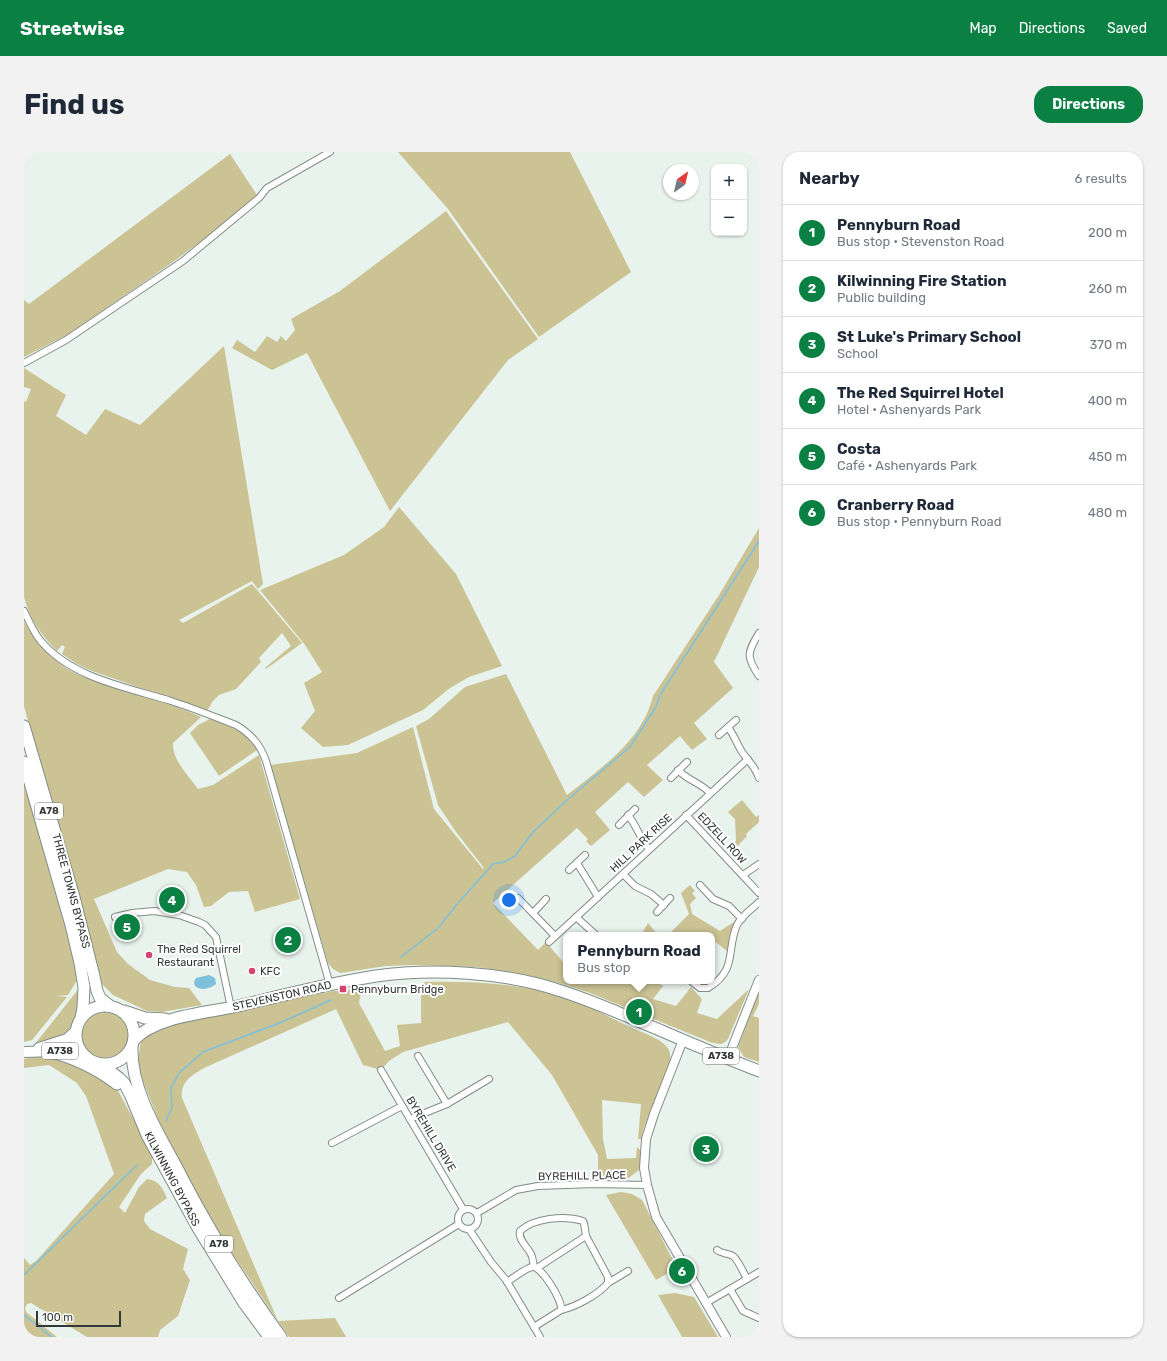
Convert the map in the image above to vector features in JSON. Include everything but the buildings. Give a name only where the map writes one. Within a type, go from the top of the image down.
[{"type":"highway","name":"THREE TOWNS BYPASS","points":[[24,726],[74,897],[97,991],[100,998],[110,1006]]},
{"type":"highway","name":"THREE TOWNS BYPASS","points":[[24,762],[64,899],[80,963],[84,987],[81,1018]]},
{"type":"highway","name":"STEVENSTON ROAD","points":[[171,1020],[231,1008],[356,979],[395,974],[475,974],[528,982],[563,991],[759,1071]]},
{"type":"highway","name":"A78","points":[[96,1062],[80,1050],[76,1031],[81,1018],[88,1010],[94,1007],[105,1005],[110,1006],[121,1010],[127,1015],[132,1022],[135,1031],[133,1044]]},
{"type":"highway","name":"A738","points":[[121,1010],[152,1019],[171,1020]]},
{"type":"highway","name":"A738","points":[[133,1044],[147,1028],[171,1020]]},
{"type":"highway","points":[[96,1062],[109,1064],[118,1061],[123,1058],[133,1044]]},
{"type":"highway","name":"KILWINNING BYPASS","points":[[133,1044],[132,1069],[148,1113],[165,1147],[208,1226],[255,1300],[281,1337]]},
{"type":"highway","points":[[47,1051],[71,1058],[108,1077],[117,1084],[133,1103]]},
{"type":"highway","name":"KILWINNING BYPASS","points":[[96,1062],[114,1073],[124,1083],[147,1135],[198,1228],[244,1303],[269,1337]]},
{"type":"main road","name":"A738","points":[[26,1052],[67,1039],[76,1031]]},
{"type":"main road","name":"A738","points":[[26,1052],[64,1052],[96,1062]]},
{"type":"street","points":[[24,363],[66,340],[183,261],[259,198],[267,188],[330,152]]},
{"type":"street","points":[[24,610],[31,626],[40,640],[51,651],[75,668],[112,683],[177,703],[236,725],[250,734],[256,741],[261,748],[266,761],[330,984]]},
{"type":"street","points":[[759,633],[749,655],[750,663],[759,676]]},
{"type":"street","points":[[719,735],[736,720]]},
{"type":"street","points":[[728,727],[734,735],[742,752],[754,766],[759,778]]},
{"type":"street","name":"HILL PARK RISE","points":[[549,942],[748,759]]},
{"type":"street","points":[[671,778],[687,762]]},
{"type":"street","points":[[678,770],[704,787],[710,793]]},
{"type":"street","points":[[619,825],[635,809]]},
{"type":"street","name":"EDZELL ROW","points":[[686,815],[759,893]]},
{"type":"street","points":[[628,816],[632,820],[641,839],[649,849]]},
{"type":"street","points":[[569,870],[585,855]]},
{"type":"street","points":[[577,863],[598,897]]},
{"type":"street","points":[[743,875],[759,864]]},
{"type":"street","points":[[623,874],[635,886],[651,894],[664,905]]},
{"type":"street","points":[[700,884],[713,899],[728,906],[742,918]]},
{"type":"street","points":[[518,898],[555,936]]},
{"type":"street","points":[[657,912],[670,898]]},
{"type":"street","points":[[533,912],[546,900]]},
{"type":"street","points":[[715,982],[728,966],[736,928],[742,918],[759,902]]},
{"type":"street","points":[[115,917],[132,913],[154,911],[179,915],[205,925],[216,937],[231,1008]]},
{"type":"street","points":[[576,917],[593,932]]},
{"type":"street","points":[[728,1058],[759,980]]},
{"type":"street","points":[[695,984],[700,988],[708,988],[713,984]]},
{"type":"street","points":[[683,1040],[654,1114],[646,1139],[644,1168],[656,1217],[726,1337]]},
{"type":"street","points":[[418,1056],[447,1104]]},
{"type":"street","name":"BYREHILL DRIVE","points":[[381,1070],[463,1209]]},
{"type":"street","points":[[410,1119],[447,1104],[489,1079]]},
{"type":"street","points":[[332,1143],[402,1106]]},
{"type":"street","name":"BYREHILL PLACE","points":[[476,1213],[516,1190],[538,1186],[595,1184],[647,1185]]},
{"type":"street","points":[[463,1209],[471,1209],[476,1213],[478,1223],[473,1228],[464,1229],[459,1224],[458,1216],[463,1209]]},
{"type":"street","points":[[562,1310],[562,1306],[556,1295],[546,1278],[535,1267],[530,1252],[520,1238],[520,1231],[525,1227],[541,1220],[557,1218],[580,1220],[584,1223],[586,1236],[608,1278],[608,1283]]},
{"type":"street","points":[[339,1298],[459,1224]]},
{"type":"street","points":[[469,1229],[491,1262],[507,1282],[540,1337]]},
{"type":"street","points":[[507,1282],[586,1236]]},
{"type":"street","points":[[718,1250],[719,1252],[731,1255],[735,1258],[747,1279]]},
{"type":"street","points":[[534,1327],[562,1310],[593,1295],[608,1283],[628,1271]]},
{"type":"street","points":[[706,1303],[759,1272]]},
{"type":"street","points":[[730,1289],[743,1311],[759,1318]]},
{"type":"shaded area","points":[[398,152],[570,152],[631,272],[539,337],[448,209]]},
{"type":"shaded area","points":[[230,154],[257,195],[208,236],[173,262],[67,335],[24,357],[24,300],[29,304]]},
{"type":"shaded area","points":[[446,211],[538,339],[508,360],[390,511],[307,353],[272,370],[232,348],[237,340],[255,352],[267,336],[277,342],[281,336],[286,341],[295,330],[291,319],[340,291]]},
{"type":"shaded area","points":[[224,346],[263,584],[258,589],[252,581],[179,620],[183,623],[252,584],[302,643],[266,669],[265,668],[291,646],[282,633],[259,658],[261,662],[236,689],[219,695],[207,711],[92,671],[77,664],[62,654],[65,647],[62,645],[57,651],[41,633],[29,613],[24,597],[24,401],[26,402],[31,389],[24,387],[24,368],[66,395],[56,416],[86,435],[105,409],[140,425]]},
{"type":"shaded area","points":[[399,507],[456,574],[502,666],[469,677],[450,688],[423,710],[348,745],[323,747],[301,728],[315,711],[304,683],[322,672],[305,645],[260,590],[344,555],[384,527]]},
{"type":"shaded area","points":[[759,528],[759,567],[714,662],[733,688],[694,723],[707,739],[692,750],[680,736],[647,765],[663,780],[644,797],[628,782],[595,812],[610,830],[591,846],[586,841],[588,839],[577,828],[493,903],[538,950],[546,942],[563,962],[563,984],[660,984],[663,986],[653,999],[676,1006],[691,987],[702,999],[697,1013],[717,1019],[749,989],[728,1039],[724,1043],[720,1044],[710,1042],[590,993],[523,974],[476,967],[414,965],[386,966],[340,973],[333,969],[328,963],[270,765],[357,753],[413,727],[434,809],[483,869],[484,868],[456,832],[438,805],[416,726],[429,719],[465,687],[506,674],[567,795],[619,752],[640,727],[648,712],[653,696],[719,595]]},
{"type":"shaded area","points":[[24,621],[33,636],[46,651],[60,664],[75,673],[90,680],[186,710],[201,717],[173,743],[173,749],[178,761],[185,773],[198,789],[213,785],[259,755],[300,899],[255,912],[248,891],[229,892],[211,906],[204,907],[196,885],[187,872],[168,869],[94,899],[117,952],[128,964],[150,980],[175,987],[189,988],[202,1005],[162,1012],[147,1011],[113,995],[102,984],[98,966],[95,966],[24,706]]},
{"type":"shaded area","points":[[210,719],[237,730],[248,738],[257,750],[219,776],[190,733],[198,725]]},
{"type":"shaded area","points":[[24,783],[79,977],[68,995],[57,996],[67,997],[32,1040],[24,1042]]},
{"type":"shaded area","points":[[742,800],[756,817],[759,815],[759,822],[746,834],[747,836],[731,853],[728,849],[736,841],[735,819],[728,812]]},
{"type":"shaded area","points":[[690,885],[695,891],[692,893],[696,898],[690,904],[692,914],[720,931],[737,920],[733,925],[727,951],[715,941],[715,932],[671,932],[689,914],[681,893]]},
{"type":"shaded area","points":[[648,923],[656,932],[643,932]]},
{"type":"shaded area","points":[[425,982],[456,982],[488,983],[520,987],[562,996],[650,1035],[661,1041],[669,1049],[670,1060],[667,1074],[647,1120],[641,1139],[638,1139],[641,1104],[602,1100],[603,1139],[607,1159],[636,1158],[637,1147],[641,1151],[640,1169],[627,1179],[617,1182],[598,1181],[598,1155],[552,1075],[508,1022],[403,1052],[389,1061],[381,1070],[363,1065],[336,1009],[195,1073],[185,1083],[182,1098],[278,1320],[209,1219],[158,1119],[143,1081],[138,1062],[141,1041],[146,1035],[169,1026],[306,996],[362,987],[359,1003],[385,1051],[400,1046],[397,1025],[421,1023],[421,985]]},
{"type":"shaded area","points":[[80,987],[75,1020],[70,1031],[59,1039],[35,1044]]},
{"type":"shaded area","points":[[759,991],[759,1004],[753,1016],[759,1018],[759,1062],[744,1057],[738,1047]]},
{"type":"shaded area","points":[[110,1012],[114,1013],[124,1022],[127,1026],[127,1044],[118,1054],[110,1058],[100,1058],[92,1054],[83,1044],[82,1030],[86,1022],[96,1013]]},
{"type":"shaded area","points":[[45,1055],[74,1062],[117,1089],[152,1153],[152,1164],[141,1174],[119,1207],[125,1213],[139,1187],[147,1179],[155,1181],[162,1188],[167,1198],[145,1214],[144,1221],[150,1229],[188,1249],[183,1269],[190,1280],[178,1316],[160,1330],[158,1337],[87,1337],[31,1303],[27,1304],[25,1308],[26,1312],[57,1337],[24,1337],[24,1258],[30,1265],[37,1260],[114,1174],[86,1096],[77,1083],[49,1065],[24,1068],[24,1059]]},
{"type":"shaded area","points":[[621,1192],[632,1194],[642,1200],[677,1268],[656,1280],[606,1195]]},
{"type":"shaded area","points":[[675,1293],[694,1297],[718,1337],[682,1337],[658,1295]]},
{"type":"shaded area","points":[[335,1318],[346,1337],[289,1337],[278,1321]]},
{"type":"water","points":[[209,975],[215,978],[216,984],[206,989],[197,988],[195,986],[194,982],[196,978]]},
{"type":"waterway","points":[[401,957],[438,928],[493,864],[504,862],[515,856],[533,832],[567,800],[630,747],[656,707],[660,695],[759,541]]},
{"type":"waterway","points":[[166,1121],[172,1108],[171,1088],[179,1073],[203,1052],[282,1022],[331,1000]]},
{"type":"waterway","points":[[24,1275],[137,1165]]},
{"type":"waterway","points":[[24,1315],[52,1337]]},
{"type":"place","name":"The Red Squirrel Hotel","points":[[172,900]]},
{"type":"place","name":"Costa","points":[[127,927]]},
{"type":"place","name":"Kilwinning Fire Station","points":[[288,940]]},
{"type":"place","name":"The Red Squirrel Restaurant","points":[[149,955]]},
{"type":"place","name":"KFC","points":[[252,971]]},
{"type":"place","name":"Pennyburn Bridge","points":[[343,989]]},
{"type":"place","name":"Pennyburn Road","points":[[639,1012]]},
{"type":"place","name":"St Luke's Primary School","points":[[706,1149]]},
{"type":"place","name":"Cranberry Road","points":[[682,1271]]}]
